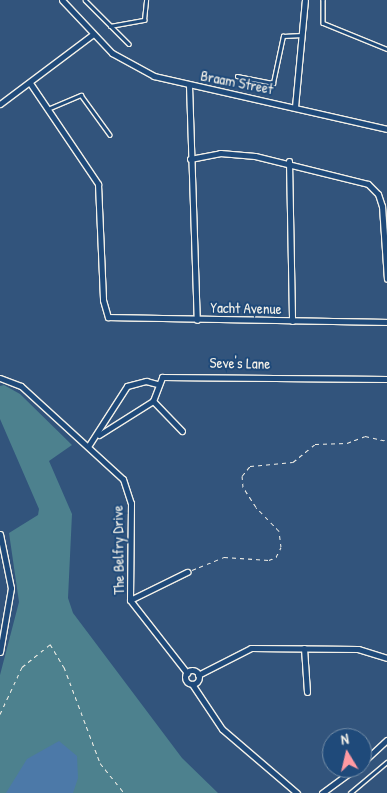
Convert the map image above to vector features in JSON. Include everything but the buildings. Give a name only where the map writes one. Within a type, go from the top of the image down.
[{"type":"street","name":"Braam Street","points":[[62,0],[92,35],[132,66],[189,85],[295,107],[387,129]]},
{"type":"street","points":[[295,107],[305,0]]},
{"type":"street","points":[[0,104],[92,35]]},
{"type":"street","points":[[30,83],[48,109]]},
{"type":"street","points":[[189,85],[197,320]]},
{"type":"street","name":"Yacht Avenue","points":[[48,109],[98,184],[105,314],[111,318],[387,322]]},
{"type":"street","points":[[190,158],[220,153],[289,162],[374,188],[382,206],[387,279]]},
{"type":"street","points":[[289,162],[292,321]]},
{"type":"street","name":"Seve's Lane","points":[[99,435],[127,386],[146,382],[157,384],[168,376],[387,379]]},
{"type":"street","name":"The Belfry Drive","points":[[0,378],[22,386],[114,468],[129,494],[130,600],[187,673],[186,681],[192,684]]},
{"type":"street","points":[[89,445],[99,435],[153,401],[157,384]]},
{"type":"street","points":[[153,401],[182,431]]},
{"type":"street","points":[[0,534],[11,588],[0,652]]},
{"type":"street","points":[[130,600],[187,572]]},
{"type":"street","points":[[297,793],[222,730],[192,684],[198,675],[250,648],[367,650],[387,658]]},
{"type":"street","points":[[304,648],[307,692]]},
{"type":"street","points":[[187,673],[193,671],[198,675]]},
{"type":"street","points":[[372,754],[387,740]]},
{"type":"street","points":[[322,793],[342,778]]},
{"type":"lane","points":[[85,0],[129,44]]},
{"type":"lane","points":[[109,26],[140,23],[147,16],[146,0]]},
{"type":"lane","points":[[322,0],[322,23],[387,49]]},
{"type":"lane","points":[[237,76],[273,83],[283,36],[302,35]]},
{"type":"lane","points":[[48,109],[81,95],[110,135]]},
{"type":"lane","points":[[350,793],[387,762]]},
{"type":"path","points":[[187,572],[224,557],[269,560],[276,557],[281,547],[279,531],[243,487],[242,476],[250,466],[293,462],[315,444],[339,444],[365,436],[387,441]]},
{"type":"path","points":[[0,714],[22,667],[50,644],[64,667],[100,763],[124,793]]},
{"type":"green space","points":[[4,385],[20,394],[72,445],[49,461],[72,514],[68,598],[73,613],[182,758],[218,793],[0,793],[0,675],[19,602],[9,533],[38,515],[39,509],[0,419],[0,386]]},
{"type":"water","points":[[59,741],[77,756],[78,778],[73,793],[6,793],[27,759]]}]
